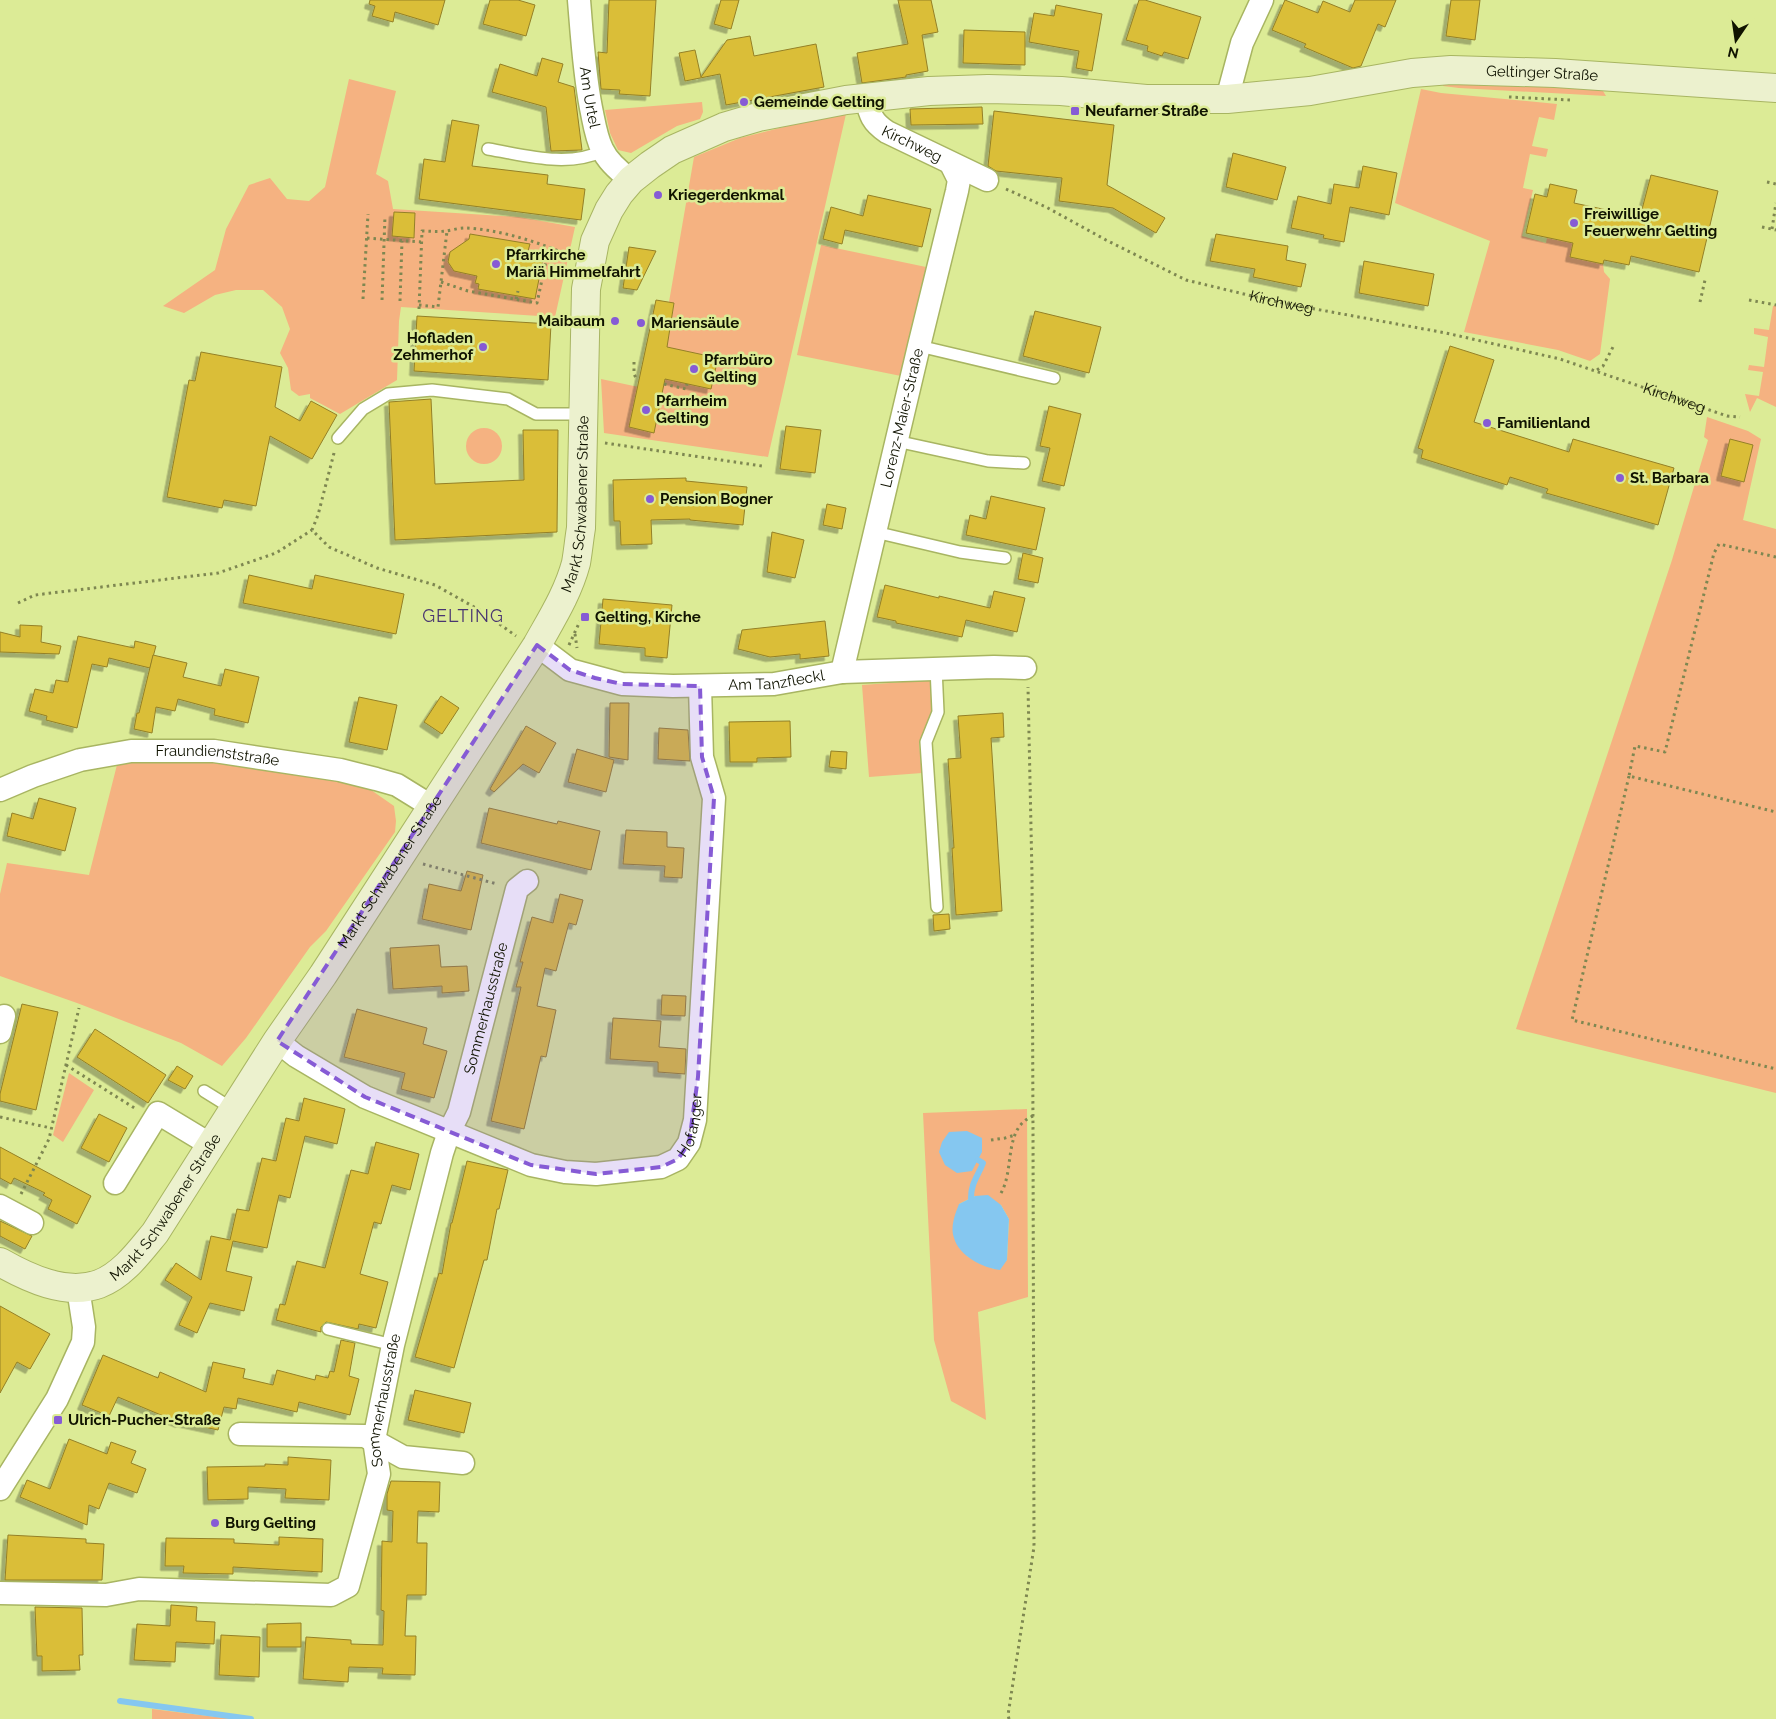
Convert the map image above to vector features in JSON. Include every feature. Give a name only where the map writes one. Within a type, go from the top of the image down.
[{"type":"main road","name":"Geltinger Straße","points":[[1310,90],[1412,72],[1451,70],[1565,73],[1776,88]]},
{"type":"main road","name":"Markt Schwabener Straße","points":[[0,1262],[32,1278],[55,1286],[78,1288],[99,1284],[132,1261],[155,1232],[233,1109],[537,645],[560,605],[576,562],[581,528],[586,289],[590,260],[595,241],[609,210],[631,180],[672,150],[724,127],[846,100],[929,91],[988,89],[1061,91],[1146,99],[1227,99],[1310,90]]},
{"type":"street","name":"Am Urtel","points":[[579,0],[586,80],[594,122],[603,151],[618,170],[631,180]]},
{"type":"street","points":[[1227,99],[1242,43],[1262,0]]},
{"type":"street","name":"Kirchweg","points":[[866,98],[875,124],[887,132],[987,180]]},
{"type":"street","name":"Lorenz-Maier-Straße","points":[[842,672],[918,346],[957,191],[959,180],[951,164]]},
{"type":"street","name":"Am Tanzfleckl","points":[[537,645],[570,670],[622,684],[700,686],[774,684],[842,672],[936,668],[1025,668]]},
{"type":"street","name":"Hofanger","points":[[278,1041],[296,1056],[365,1097],[530,1165],[573,1173],[596,1174],[661,1167],[678,1159],[689,1143],[695,1120],[714,798],[702,757],[700,686]]},
{"type":"street","name":"Fraundienststraße","points":[[0,790],[33,776],[80,760],[131,751],[214,751],[340,770],[376,778],[397,786],[431,806]]},
{"type":"street","name":"Sommerhausstraße","points":[[0,1593],[106,1595],[139,1589],[331,1595],[348,1586],[379,1474],[374,1440],[393,1345],[442,1153],[449,1132],[459,1112],[522,885]]},
{"type":"street","points":[[115,1183],[158,1113],[211,1145]]},
{"type":"street","points":[[6,1209],[32,1224]]},
{"type":"street","points":[[0,1489],[57,1399],[83,1342],[84,1327],[78,1288]]},
{"type":"street","points":[[240,1434],[365,1436],[403,1456],[463,1463]]},
{"type":"lane","points":[[488,149],[544,159],[568,160],[592,156],[603,151]]},
{"type":"lane","points":[[918,346],[1054,378]]},
{"type":"lane","points":[[338,438],[363,410],[388,394],[432,390],[508,399],[536,414],[584,414]]},
{"type":"lane","points":[[896,441],[988,461],[1024,464]]},
{"type":"lane","points":[[874,532],[960,552],[1005,558]]},
{"type":"lane","points":[[936,668],[938,712],[926,742],[937,907]]},
{"type":"lane","points":[[204,1091],[233,1109]]},
{"type":"lane","points":[[328,1329],[393,1345]]},
{"type":"path","name":"Kirchweg","points":[[987,180],[1046,207],[1106,240],[1186,280],[1277,302],[1446,333],[1560,358],[1727,416],[1740,417]]},
{"type":"path","points":[[1767,182],[1776,184]]},
{"type":"path","points":[[1762,227],[1774,230],[1776,203]]},
{"type":"path","points":[[363,300],[368,214]]},
{"type":"path","points":[[382,300],[385,216]]},
{"type":"path","points":[[447,231],[438,307],[419,307],[422,231],[447,231],[464,228],[549,247],[569,255],[590,260]]},
{"type":"path","points":[[367,238],[421,242]]},
{"type":"path","points":[[400,301],[402,241]]},
{"type":"path","points":[[441,282],[468,291],[537,303],[549,247]]},
{"type":"path","points":[[1700,302],[1705,280]]},
{"type":"path","points":[[516,299],[518,291]]},
{"type":"path","points":[[1749,300],[1776,305]]},
{"type":"path","points":[[1596,370],[1603,366],[1613,347]]},
{"type":"path","points":[[634,362],[634,374],[638,379]]},
{"type":"path","points":[[664,384],[686,389],[687,384]]},
{"type":"path","points":[[18,603],[35,594],[218,572],[276,553],[312,530],[318,515],[338,438]]},
{"type":"path","points":[[602,443],[762,466]]},
{"type":"path","points":[[312,530],[330,547],[377,568],[435,585],[483,612],[515,636],[537,645]]},
{"type":"path","points":[[1776,557],[1719,544],[1714,553],[1665,752],[1635,746],[1572,1020],[1776,1069]]},
{"type":"path","points":[[560,663],[582,616]]},
{"type":"path","points":[[1009,1719],[1012,1687],[1034,1547],[1032,876],[1028,690],[1025,668]]},
{"type":"path","points":[[1629,776],[1776,812]]},
{"type":"path","points":[[418,862],[522,885]]},
{"type":"path","points":[[6,1209],[49,1139],[79,1008]]},
{"type":"path","points":[[66,1065],[132,1106]]},
{"type":"path","points":[[1001,1193],[1009,1168],[1012,1143],[1018,1127],[1027,1118],[1033,1116]]},
{"type":"path","points":[[0,1117],[51,1128]]},
{"type":"path","points":[[991,1140],[1015,1135]]},
{"type":"highlighted area","points":[[537,645],[570,670],[595,678],[622,684],[700,686],[702,757],[714,798],[698,1077],[689,1143],[678,1159],[661,1167],[596,1174],[531,1165],[365,1097],[277,1041]]},
{"type":"shaded area","points":[[349,79],[396,91],[376,174],[388,181],[393,209],[519,217],[575,227],[555,317],[401,307],[397,380],[340,414],[310,398],[310,394],[299,396],[291,390],[288,368],[280,353],[290,329],[282,307],[263,290],[236,290],[215,295],[184,313],[163,306],[215,270],[226,229],[249,185],[270,178],[287,199],[309,201],[325,187]]},
{"type":"shaded area","points":[[1444,79],[1598,88],[1606,96],[1459,88],[1443,86]]},
{"type":"shaded area","points":[[1421,89],[1441,93],[1557,104],[1554,120],[1539,117],[1532,146],[1548,149],[1546,157],[1530,154],[1523,188],[1533,190],[1522,236],[1546,243],[1547,238],[1573,243],[1570,257],[1603,264],[1604,272],[1610,279],[1600,354],[1590,361],[1558,350],[1464,332],[1490,241],[1395,203]]},
{"type":"shaded area","points":[[702,102],[703,112],[700,119],[677,126],[631,153],[618,150],[610,133],[605,110]]},
{"type":"shaded area","points":[[846,114],[768,457],[604,433],[601,379],[662,392],[643,362],[672,317],[674,304],[669,302],[694,157],[740,138],[815,119]]},
{"type":"shaded area","points":[[821,245],[926,267],[901,376],[797,355]]},
{"type":"shaded area","points":[[1776,305],[1776,407],[1757,398],[1750,412],[1745,394],[1759,396],[1763,372],[1748,370],[1749,365],[1764,367],[1768,337],[1754,334],[1754,328],[1769,330],[1773,306]]},
{"type":"shaded area","points":[[1707,417],[1748,431],[1761,439],[1743,520],[1776,529],[1776,1093],[1516,1029],[1672,560],[1708,440],[1704,437]]},
{"type":"shaded area","points":[[484,428],[496,434],[502,446],[496,458],[484,464],[472,458],[466,446],[472,434]]},
{"type":"shaded area","points":[[931,680],[933,710],[919,743],[922,773],[869,777],[862,685]]},
{"type":"shaded area","points":[[119,757],[179,757],[361,783],[394,806],[395,832],[326,931],[310,947],[246,1038],[222,1066],[181,1043],[0,976],[0,894],[7,863],[89,875]]},
{"type":"shaded area","points":[[69,1073],[94,1090],[63,1142],[53,1135]]},
{"type":"shaded area","points":[[1027,1109],[1028,1297],[978,1312],[986,1420],[951,1401],[934,1340],[923,1113]],"holes":[[[975,1196],[1001,1205],[1009,1219],[1007,1260],[994,1269],[967,1256],[959,1204]]]},
{"type":"shaded area","points":[[152,1709],[233,1719],[152,1719]]},
{"type":"water","points":[[967,1131],[982,1138],[982,1152],[972,1171],[957,1173],[945,1165],[939,1152],[942,1142],[949,1132]]},
{"type":"water","points":[[988,1195],[1001,1205],[1009,1219],[1007,1260],[1000,1270],[986,1267],[966,1256],[957,1244],[953,1234],[954,1221],[959,1204],[975,1196]]},
{"type":"building","points":[[370,0],[445,0],[438,25],[395,12],[393,22],[372,16],[375,6],[369,4]]},
{"type":"building","points":[[490,0],[518,0],[535,5],[526,36],[483,24]]},
{"type":"building","points":[[609,0],[656,0],[650,96],[619,94],[620,90],[601,89],[598,52],[607,53]]},
{"type":"building","points":[[721,0],[739,0],[731,29],[714,24]]},
{"type":"building","points":[[898,0],[931,0],[938,32],[922,35],[928,71],[906,75],[906,77],[862,83],[857,53],[908,44]]},
{"type":"building","points":[[1139,0],[1145,0],[1201,17],[1188,59],[1164,52],[1162,56],[1147,51],[1148,46],[1126,40]]},
{"type":"building","points":[[1285,0],[1318,13],[1323,1],[1350,12],[1355,0],[1396,0],[1385,27],[1378,24],[1361,66],[1353,68],[1304,47],[1306,44],[1272,30]]},
{"type":"building","points":[[1451,0],[1480,0],[1475,40],[1446,36]]},
{"type":"building","points":[[1056,5],[1102,14],[1092,71],[1076,68],[1079,51],[1029,42],[1034,13],[1054,16]]},
{"type":"building","points":[[964,30],[1025,32],[1025,65],[963,63]]},
{"type":"building","points":[[750,36],[754,56],[816,44],[824,87],[726,105],[720,74],[685,81],[679,53],[695,50],[701,77],[727,40]]},
{"type":"building","points":[[542,58],[563,64],[558,82],[574,87],[582,150],[551,151],[546,107],[492,92],[500,64],[537,76]]},
{"type":"building","points":[[982,107],[983,124],[911,125],[910,109]]},
{"type":"building","points":[[994,111],[1114,125],[1107,185],[1165,218],[1156,233],[1113,208],[1059,201],[1062,178],[996,171],[988,166]]},
{"type":"building","points":[[452,120],[479,125],[472,166],[548,175],[547,184],[585,189],[581,220],[419,199],[424,159],[445,162]]},
{"type":"building","points":[[1233,153],[1286,167],[1277,200],[1226,187]]},
{"type":"building","points":[[1363,166],[1397,173],[1389,215],[1350,207],[1344,242],[1323,238],[1324,235],[1291,228],[1298,196],[1331,204],[1334,184],[1359,188]]},
{"type":"building","points":[[1651,175],[1718,191],[1699,272],[1631,256],[1629,265],[1604,260],[1603,264],[1570,257],[1573,243],[1526,233],[1535,194],[1547,197],[1550,184],[1577,190],[1574,203],[1640,217]]},
{"type":"building","points":[[868,195],[931,209],[922,247],[845,230],[842,244],[823,239],[831,207],[863,216]]},
{"type":"building","points":[[394,212],[415,213],[414,238],[392,236]]},
{"type":"building","name":"Pfarrkirche Mariä Himmelfahrt","points":[[470,234],[530,244],[528,251],[544,254],[535,299],[478,289],[479,284],[475,283],[477,276],[454,271],[448,262],[450,252],[469,239]]},
{"type":"building","points":[[1216,234],[1288,246],[1286,260],[1306,264],[1301,287],[1253,277],[1255,269],[1210,261]]},
{"type":"building","points":[[629,247],[656,251],[637,290],[623,288]]},
{"type":"building","points":[[1364,261],[1434,274],[1428,306],[1359,293]]},
{"type":"building","points":[[656,300],[674,303],[667,347],[718,358],[711,389],[665,379],[654,433],[629,427]]},
{"type":"building","points":[[1035,311],[1101,327],[1089,373],[1023,356]]},
{"type":"building","name":"Hofladen Zehmerhof","points":[[417,316],[551,324],[548,380],[414,371]]},
{"type":"building","points":[[1450,346],[1494,360],[1474,422],[1569,452],[1573,439],[1674,468],[1658,525],[1546,493],[1548,489],[1510,477],[1507,485],[1421,458],[1423,450],[1418,448]]},
{"type":"building","points":[[201,352],[282,367],[275,407],[300,421],[311,401],[337,415],[312,459],[270,436],[256,506],[224,500],[222,508],[167,497],[189,380],[195,381]]},
{"type":"building","points":[[431,399],[435,484],[524,480],[523,430],[558,430],[557,532],[395,540],[389,402]]},
{"type":"building","points":[[1049,406],[1081,414],[1064,486],[1042,481],[1050,448],[1040,446]]},
{"type":"building","points":[[786,426],[821,430],[815,473],[780,469]]},
{"type":"building","points":[[1730,439],[1753,445],[1744,482],[1721,476]]},
{"type":"building","points":[[686,478],[686,481],[747,487],[743,525],[690,519],[651,520],[652,544],[621,545],[620,521],[614,521],[613,480]]},
{"type":"building","points":[[991,496],[1045,508],[1036,550],[966,535],[970,515],[986,519]]},
{"type":"building","points":[[827,504],[846,508],[842,529],[823,525]]},
{"type":"building","points":[[772,532],[804,540],[795,578],[767,572]]},
{"type":"building","points":[[1023,553],[1043,558],[1038,583],[1018,579]]},
{"type":"building","points":[[249,575],[312,589],[315,575],[404,594],[396,634],[243,603]]},
{"type":"building","points":[[885,585],[990,608],[994,591],[1025,598],[1017,632],[966,620],[962,637],[877,617]]},
{"type":"building","points":[[603,599],[672,605],[667,658],[645,656],[645,648],[599,644]]},
{"type":"building","points":[[825,621],[829,656],[800,659],[800,654],[770,657],[738,649],[742,630]]},
{"type":"building","points":[[20,625],[42,626],[41,642],[61,646],[59,654],[0,652],[0,632],[20,637]]},
{"type":"building","points":[[78,636],[134,648],[135,641],[156,646],[150,668],[109,658],[107,667],[92,664],[77,728],[46,720],[47,716],[29,711],[35,689],[53,693],[56,680],[68,682]]},
{"type":"building","points":[[153,655],[187,663],[183,677],[221,686],[225,669],[259,677],[248,723],[214,715],[215,709],[178,699],[175,711],[156,707],[152,733],[134,729]]},
{"type":"building","points":[[441,696],[459,708],[442,734],[424,722]]},
{"type":"building","points":[[359,697],[397,705],[387,750],[349,742]]},
{"type":"building","points":[[610,703],[629,703],[628,760],[609,757]]},
{"type":"building","points":[[1003,713],[1004,737],[991,738],[1002,911],[956,915],[948,759],[961,758],[958,716]]},
{"type":"building","points":[[790,721],[791,757],[757,758],[757,762],[730,762],[729,722]]},
{"type":"building","points":[[526,726],[556,743],[539,773],[523,764],[494,792],[490,789]]},
{"type":"building","points":[[659,728],[688,730],[690,761],[658,759]]},
{"type":"building","points":[[577,749],[614,760],[606,792],[568,782]]},
{"type":"building","points":[[831,751],[847,752],[846,769],[829,767]]},
{"type":"building","points":[[39,798],[76,808],[65,851],[7,836],[12,813],[33,819]]},
{"type":"building","points":[[489,808],[557,824],[558,821],[600,831],[591,870],[481,843]]},
{"type":"building","points":[[626,830],[667,832],[667,847],[684,848],[682,878],[664,877],[665,866],[623,864]]},
{"type":"building","points":[[467,871],[483,875],[471,930],[422,919],[429,884],[461,891]]},
{"type":"building","points":[[560,894],[583,900],[576,925],[569,923],[556,971],[545,968],[537,1006],[556,1010],[546,1057],[541,1056],[524,1129],[491,1121],[521,987],[516,987],[523,962],[520,962],[532,917],[553,923]]},
{"type":"building","points":[[949,914],[950,929],[934,931],[933,915]]},
{"type":"building","points":[[439,945],[441,967],[467,966],[469,991],[442,993],[442,986],[393,989],[390,948]]},
{"type":"building","points":[[662,995],[686,996],[685,1016],[661,1015]]},
{"type":"building","points":[[22,1004],[58,1012],[36,1110],[0,1101],[0,1094]]},
{"type":"building","points":[[357,1009],[427,1028],[423,1044],[447,1051],[434,1098],[401,1089],[405,1073],[344,1057]]},
{"type":"building","points":[[613,1018],[661,1021],[659,1047],[686,1049],[685,1074],[658,1072],[658,1062],[610,1059]]},
{"type":"building","points":[[95,1029],[166,1075],[148,1103],[77,1057]]},
{"type":"building","points":[[177,1066],[193,1076],[185,1089],[168,1080]]},
{"type":"building","points":[[304,1098],[345,1109],[337,1144],[305,1136],[290,1198],[279,1195],[267,1248],[233,1241],[226,1271],[252,1277],[244,1311],[210,1303],[197,1333],[179,1325],[192,1297],[165,1280],[176,1263],[201,1280],[211,1236],[230,1240],[237,1209],[249,1211],[262,1158],[276,1161],[286,1118],[299,1121]]},
{"type":"building","points":[[99,1114],[127,1128],[109,1162],[81,1148]]},
{"type":"building","points":[[376,1142],[419,1154],[410,1190],[392,1185],[381,1224],[374,1222],[360,1274],[388,1282],[376,1328],[359,1324],[358,1329],[326,1322],[321,1327],[321,1332],[276,1320],[280,1304],[285,1305],[297,1261],[325,1268],[351,1170],[368,1174]]},
{"type":"building","points":[[0,1147],[91,1196],[77,1224],[48,1209],[52,1200],[43,1195],[45,1193],[14,1178],[11,1184],[0,1178]]},
{"type":"building","points":[[467,1161],[508,1170],[499,1209],[497,1209],[487,1260],[484,1260],[454,1368],[415,1357],[439,1273],[442,1274],[451,1223]]},
{"type":"building","points":[[0,1221],[32,1236],[25,1249],[0,1236]]},
{"type":"building","points":[[0,1306],[50,1334],[30,1369],[17,1362],[0,1393]]},
{"type":"building","points":[[341,1340],[355,1343],[349,1376],[359,1379],[350,1415],[299,1402],[297,1412],[238,1398],[236,1409],[224,1407],[218,1430],[180,1423],[118,1397],[109,1416],[82,1405],[103,1355],[158,1378],[160,1372],[206,1392],[213,1362],[245,1369],[243,1378],[273,1385],[277,1370],[315,1380],[316,1375],[328,1378],[330,1371],[334,1372]]},
{"type":"building","points":[[415,1390],[471,1403],[464,1433],[408,1420]]},
{"type":"building","points":[[69,1439],[107,1454],[111,1442],[136,1451],[131,1463],[146,1469],[137,1493],[109,1483],[99,1509],[89,1505],[87,1525],[20,1497],[27,1480],[50,1489]]},
{"type":"building","points":[[288,1457],[331,1460],[329,1500],[285,1498],[286,1489],[248,1487],[248,1499],[208,1500],[207,1467],[265,1466],[265,1464],[288,1465]]},
{"type":"building","points":[[391,1481],[440,1482],[439,1512],[418,1511],[417,1543],[427,1543],[426,1595],[407,1595],[405,1636],[416,1636],[415,1675],[382,1674],[383,1668],[349,1667],[348,1682],[303,1679],[306,1637],[351,1640],[351,1644],[383,1645],[384,1611],[381,1610],[382,1541],[392,1542],[393,1511],[387,1510],[387,1494]]},
{"type":"building","points":[[8,1535],[86,1539],[86,1543],[104,1544],[102,1580],[5,1580]]},
{"type":"building","points":[[279,1537],[323,1539],[322,1572],[233,1567],[233,1574],[183,1573],[184,1566],[165,1566],[166,1538],[234,1539],[234,1543],[279,1545]]},
{"type":"building","points":[[171,1605],[197,1607],[196,1621],[215,1622],[214,1644],[176,1642],[175,1662],[134,1660],[137,1624],[170,1626]]},
{"type":"building","points":[[35,1607],[82,1608],[83,1655],[79,1655],[80,1670],[42,1671],[42,1656],[37,1656]]},
{"type":"building","points":[[301,1623],[301,1647],[267,1647],[267,1624]]},
{"type":"building","points":[[221,1635],[260,1637],[259,1677],[219,1675]]},
{"type":"waterway","points":[[971,1198],[973,1184],[983,1163],[978,1160]]},
{"type":"waterway","points":[[120,1701],[251,1719]]},
{"type":"place","name":"Gemeinde Gelting","points":[[744,102]]},
{"type":"place","name":"Neufarner Straße","points":[[1075,111]]},
{"type":"place","name":"Kriegerdenkmal","points":[[658,195]]},
{"type":"place","name":"Freiwillige Feuerwehr Gelting","points":[[1574,223]]},
{"type":"place","name":"Pfarrkirche Mariä Himmelfahrt","points":[[496,264]]},
{"type":"place","name":"Maibaum","points":[[615,321]]},
{"type":"place","name":"Mariensäule","points":[[641,323]]},
{"type":"place","name":"Hofladen Zehmerhof","points":[[483,347]]},
{"type":"place","name":"Pfarrbüro Gelting","points":[[694,369]]},
{"type":"place","name":"Pfarrheim Gelting","points":[[646,410]]},
{"type":"place","name":"Familienland","points":[[1487,423]]},
{"type":"place","name":"St. Barbara","points":[[1620,478]]},
{"type":"place","name":"Pension Bogner","points":[[650,499]]},
{"type":"place","name":"Gelting, Kirche","points":[[585,617]]},
{"type":"place","name":"Ulrich-Pucher-Straße","points":[[58,1420]]},
{"type":"place","name":"Burg Gelting","points":[[215,1523]]},
{"type":"district","name":"GELTING","points":[[463,615]]}]
